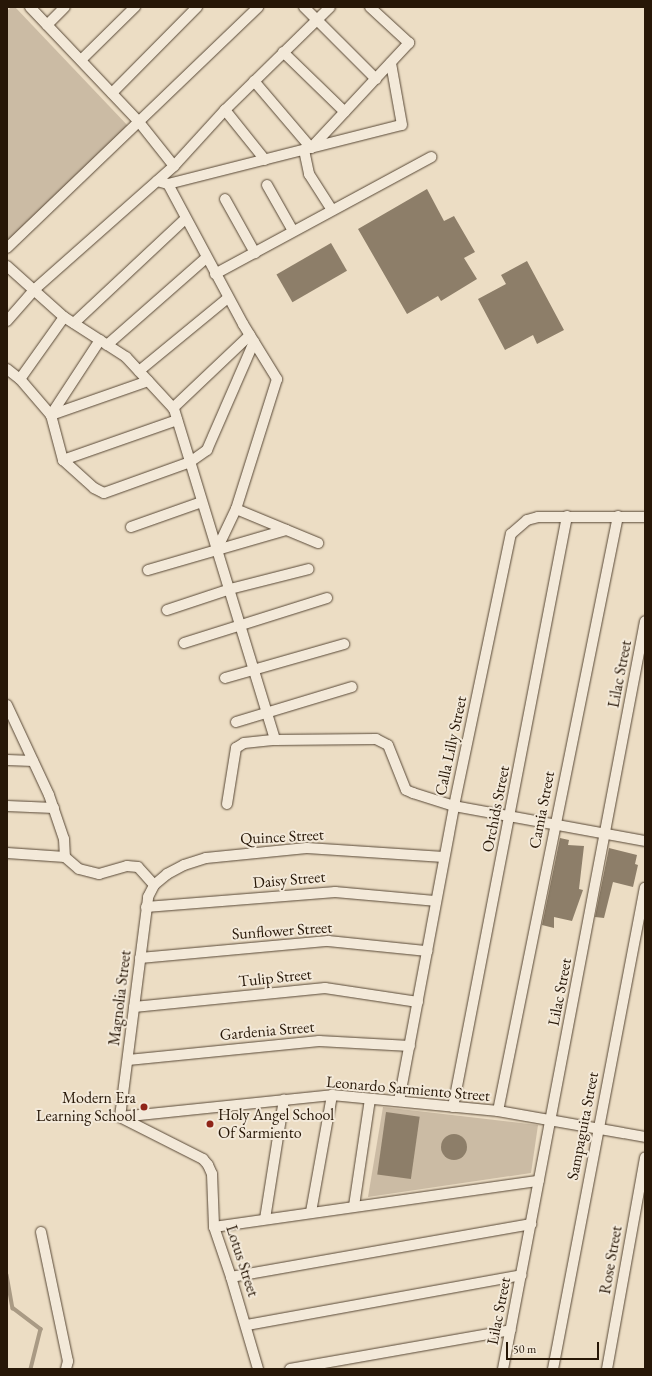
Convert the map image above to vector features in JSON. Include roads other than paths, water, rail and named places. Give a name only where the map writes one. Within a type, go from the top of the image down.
[{"type":"street","points":[[30,7],[139,122],[174,166]]},
{"type":"street","points":[[47,25],[65,7]]},
{"type":"street","points":[[81,60],[135,7]]},
{"type":"street","points":[[112,93],[196,7]]},
{"type":"street","points":[[7,248],[258,7]]},
{"type":"street","points":[[304,7],[376,79]]},
{"type":"street","points":[[7,321],[35,289],[174,166],[224,110],[330,7]]},
{"type":"street","points":[[308,149],[345,112],[409,43],[370,7]]},
{"type":"street","points":[[283,52],[345,112]]},
{"type":"street","points":[[157,181],[168,184],[402,125],[390,63]]},
{"type":"street","points":[[254,81],[308,149],[309,174],[332,210]]},
{"type":"street","points":[[224,110],[265,160]]},
{"type":"street","points":[[215,274],[431,157]]},
{"type":"street","points":[[168,184],[185,219],[228,298],[277,379],[236,509],[217,549]]},
{"type":"street","points":[[267,185],[293,231]]},
{"type":"street","points":[[225,199],[255,253]]},
{"type":"street","points":[[74,323],[185,219]]},
{"type":"street","points":[[51,415],[103,343],[206,258]]},
{"type":"street","points":[[7,266],[35,289],[64,317],[126,357],[173,408],[230,589],[275,740]]},
{"type":"street","points":[[139,371],[228,298]]},
{"type":"street","points":[[20,379],[64,317]]},
{"type":"street","points":[[173,408],[252,338]]},
{"type":"street","points":[[7,369],[20,379],[51,415],[63,460],[94,488],[104,492],[190,462],[201,455],[211,444],[252,338]]},
{"type":"street","points":[[51,415],[148,381]]},
{"type":"street","points":[[63,460],[177,420]]},
{"type":"street","points":[[131,527],[202,502]]},
{"type":"street","points":[[236,509],[318,543]]},
{"type":"street","name":"Orchids Street","points":[[453,1107],[567,516]]},
{"type":"street","name":"Camia Street","points":[[498,1111],[554,824],[618,516]]},
{"type":"street","name":"Calla Lilly Street","points":[[399,1101],[435,901],[512,534],[527,520],[538,517],[645,517]]},
{"type":"street","points":[[148,570],[286,530]]},
{"type":"street","points":[[167,610],[230,589],[309,568]]},
{"type":"street","points":[[184,643],[327,598]]},
{"type":"street","name":"Lilac Street","points":[[504,1369],[645,621]]},
{"type":"street","points":[[225,678],[344,644]]},
{"type":"street","points":[[236,722],[352,687]]},
{"type":"street","points":[[7,705],[9,715],[33,760],[54,808],[64,839],[65,857]]},
{"type":"street","points":[[227,804],[236,748],[244,743],[275,740],[376,739],[388,745],[406,790],[454,806],[645,841]]},
{"type":"street","points":[[7,760],[33,760]]},
{"type":"street","points":[[7,806],[54,808]]},
{"type":"street","name":"Quince Street","points":[[154,885],[184,865],[231,854],[307,848],[444,857]]},
{"type":"street","points":[[7,853],[65,857],[79,869],[99,874],[127,866],[138,867],[154,885]]},
{"type":"street","name":"Magnolia Street","points":[[120,1117],[146,908],[154,885]]},
{"type":"street","name":"Sampaguita Street","points":[[553,1369],[598,1127],[645,888]]},
{"type":"street","name":"Daisy Street","points":[[146,908],[335,892],[435,901]]},
{"type":"street","name":"Sunflower Street","points":[[140,958],[328,941],[426,951]]},
{"type":"street","name":"Tulip Street","points":[[134,1007],[325,988],[418,1002]]},
{"type":"street","name":"Gardenia Street","points":[[128,1060],[319,1041],[410,1046]]},
{"type":"street","points":[[310,1212],[332,1095]]},
{"type":"street","name":"Leonardo Sarmiento Street","points":[[120,1117],[332,1095],[498,1111],[598,1127],[645,1137]]},
{"type":"street","points":[[265,1219],[284,1099]]},
{"type":"street","points":[[354,1206],[370,1099]]},
{"type":"street","name":"Lotus Street","points":[[120,1117],[203,1159],[212,1174],[214,1227],[232,1277],[258,1369]]},
{"type":"street","name":"Rose Street","points":[[606,1369],[645,1157]]},
{"type":"street","points":[[214,1227],[310,1212],[539,1181]]},
{"type":"street","points":[[232,1277],[531,1224]]},
{"type":"street","points":[[41,1232],[68,1361],[66,1369]]},
{"type":"street","points":[[247,1326],[521,1275]]},
{"type":"street","points":[[290,1369],[511,1330]]},
{"type":"waterway","points":[[7,1275],[13,1308],[41,1329],[31,1369]]},
{"type":"place","name":"Modern Era Learning School","points":[[144,1107]]},
{"type":"place","name":"Holy Angel School Of Sarmiento","points":[[210,1124]]}]
